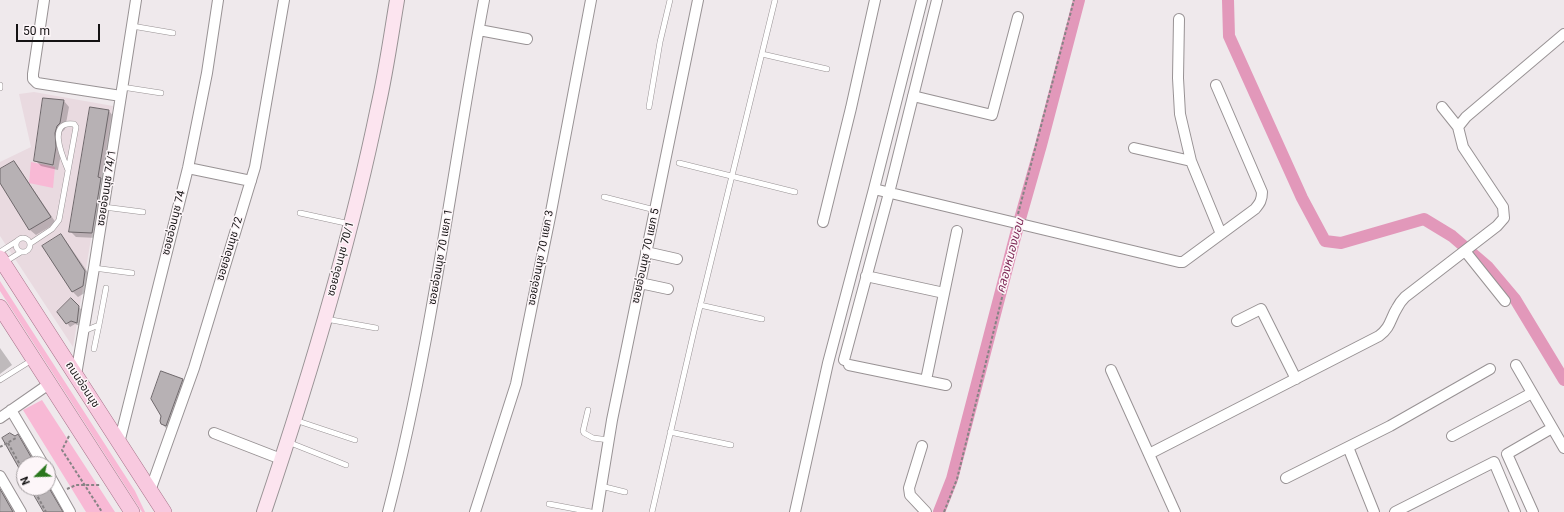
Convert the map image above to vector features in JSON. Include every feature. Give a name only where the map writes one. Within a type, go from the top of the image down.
[{"type":"main road","name":"ถนนอ่อนนุช","points":[[1,258],[164,512]]},
{"type":"main road","points":[[0,308],[132,512]]},
{"type":"street","points":[[44,0],[33,74],[37,83],[122,91]]},
{"type":"street","name":"ซอยอ่อนนุช 74/1","points":[[76,375],[136,0]]},
{"type":"street","name":"ซอยอ่อนนุช 74","points":[[119,443],[188,168],[207,73],[218,0]]},
{"type":"street","name":"ซอยอ่อนนุช 72","points":[[150,491],[194,368],[255,167],[284,0]]},
{"type":"street","name":"ซอยอ่อนนุช 70/1","points":[[264,512],[310,371],[351,224],[378,107],[397,0]]},
{"type":"street","name":"ซอยอ่อนนุช 70 แยก 1","points":[[388,512],[402,457],[436,288],[484,0]]},
{"type":"street","name":"ซอยอ่อนนุช 70 แยก 3","points":[[475,512],[516,384],[550,217],[591,0]]},
{"type":"street","name":"ซอยอ่อนนุช 70 แยก 5","points":[[597,512],[609,440],[646,252],[698,0]]},
{"type":"street","points":[[823,222],[851,108],[875,0]]},
{"type":"street","points":[[795,512],[828,363],[922,0]]},
{"type":"street","points":[[937,0],[889,193],[866,276],[846,362],[946,385]]},
{"type":"street","points":[[913,96],[992,115],[1018,17]]},
{"type":"street","points":[[1179,19],[1178,78],[1180,114],[1192,161],[1221,234]]},
{"type":"street","points":[[479,30],[527,39]]},
{"type":"street","points":[[1458,127],[1466,117],[1564,34]]},
{"type":"street","points":[[874,189],[1179,262],[1187,260],[1255,209],[1262,198],[1262,192],[1216,85]]},
{"type":"street","points":[[1149,454],[1296,379],[1385,331],[1391,323],[1397,308],[1405,297],[1497,226],[1504,218],[1502,207],[1463,147],[1458,127],[1442,107]]},
{"type":"street","points":[[1134,148],[1192,161]]},
{"type":"street","points":[[188,168],[251,181]]},
{"type":"street","points":[[926,380],[957,231]]},
{"type":"street","points":[[1465,250],[1505,301]]},
{"type":"street","points":[[646,252],[677,259]]},
{"type":"street","points":[[866,276],[944,293]]},
{"type":"street","points":[[640,283],[668,289]]},
{"type":"street","points":[[1237,321],[1261,309],[1296,379]]},
{"type":"street","points":[[1516,365],[1564,448]]},
{"type":"street","points":[[1286,478],[1390,426],[1490,369]]},
{"type":"street","points":[[1111,370],[1176,512]]},
{"type":"street","points":[[0,418],[49,384]]},
{"type":"street","points":[[1452,436],[1532,393]]},
{"type":"street","points":[[11,410],[38,456]]},
{"type":"street","points":[[1532,512],[1507,454],[1552,428]]},
{"type":"street","points":[[214,433],[281,459]]},
{"type":"street","points":[[922,446],[909,488],[910,495],[926,512]]},
{"type":"street","points":[[1348,447],[1374,512]]},
{"type":"street","points":[[1395,512],[1494,462],[1515,512]]},
{"type":"street","points":[[0,476],[22,512]]},
{"type":"street","points":[[56,488],[70,512]]},
{"type":"lane","points":[[649,107],[660,42],[670,0]]},
{"type":"lane","points":[[652,512],[700,305],[775,0]]},
{"type":"lane","points":[[132,26],[173,33]]},
{"type":"lane","points":[[762,54],[827,69]]},
{"type":"lane","points":[[122,91],[162,93]]},
{"type":"lane","points":[[1,258],[28,251],[30,243],[52,229],[59,220],[76,127],[74,124],[70,123],[63,126],[59,131],[58,139],[59,148],[68,170]]},
{"type":"lane","points":[[679,163],[795,192]]},
{"type":"lane","points":[[604,197],[655,210]]},
{"type":"lane","points":[[104,207],[143,212]]},
{"type":"lane","points":[[300,213],[351,224]]},
{"type":"lane","points":[[1,258],[21,238],[25,238],[30,243]]},
{"type":"lane","points":[[17,241],[17,248],[21,252]]},
{"type":"lane","points":[[94,268],[132,273]]},
{"type":"lane","points":[[94,349],[106,288]]},
{"type":"lane","points":[[700,305],[762,319]]},
{"type":"lane","points":[[325,318],[376,328]]},
{"type":"lane","points":[[84,331],[98,325]]},
{"type":"lane","points":[[0,380],[33,359]]},
{"type":"lane","points":[[588,410],[583,430],[584,433],[593,438],[609,440]]},
{"type":"lane","points":[[294,420],[355,440]]},
{"type":"lane","points":[[670,432],[731,445]]},
{"type":"lane","points":[[287,441],[346,465]]},
{"type":"lane","points":[[601,486],[625,492]]},
{"type":"lane","points":[[549,504],[591,512]]},
{"type":"path","points":[[944,512],[956,479],[1074,0]]},
{"type":"path","points":[[71,431],[62,450],[102,512]]},
{"type":"path","points":[[8,443],[16,458]]},
{"type":"path","points":[[59,493],[76,485],[105,484]]},
{"type":"path","points":[[37,496],[46,512]]},
{"type":"shaded area","points":[[34,92],[113,106],[73,347],[0,236],[0,162],[31,147],[19,94]]},
{"type":"shaded area","points":[[31,162],[55,167],[53,188],[29,183]]},
{"type":"shaded area","points":[[0,281],[135,491],[145,512],[142,512],[0,291]]},
{"type":"shaded area","points":[[42,400],[115,512],[86,512],[56,463],[56,456],[51,456],[23,410]]},
{"type":"building","points":[[43,98],[64,100],[60,123],[57,126],[55,133],[56,147],[53,165],[34,161]]},
{"type":"building","points":[[90,107],[109,110],[98,177],[101,178],[92,233],[69,232]]},
{"type":"building","points":[[14,161],[51,217],[29,230],[0,183],[0,169]]},
{"type":"building","points":[[61,234],[85,271],[83,286],[72,292],[42,246]]},
{"type":"building","points":[[71,298],[79,306],[77,323],[71,321],[66,324],[57,312]]},
{"type":"building","points":[[161,371],[183,379],[166,426],[161,424],[161,416],[151,399]]},
{"type":"building","points":[[10,433],[15,436],[18,434],[30,456],[16,456],[16,463],[2,438]]},
{"type":"building","points":[[0,489],[13,512],[0,512]]},
{"type":"building","points":[[35,496],[54,496],[63,512],[44,512]]},
{"type":"waterway","name":"คลองหนองบอน","points":[[939,512],[952,479],[1079,0]]},
{"type":"waterway","points":[[1228,0],[1229,36],[1302,198],[1325,241],[1341,243],[1424,219],[1452,236],[1488,267],[1515,299],[1564,380]]}]
